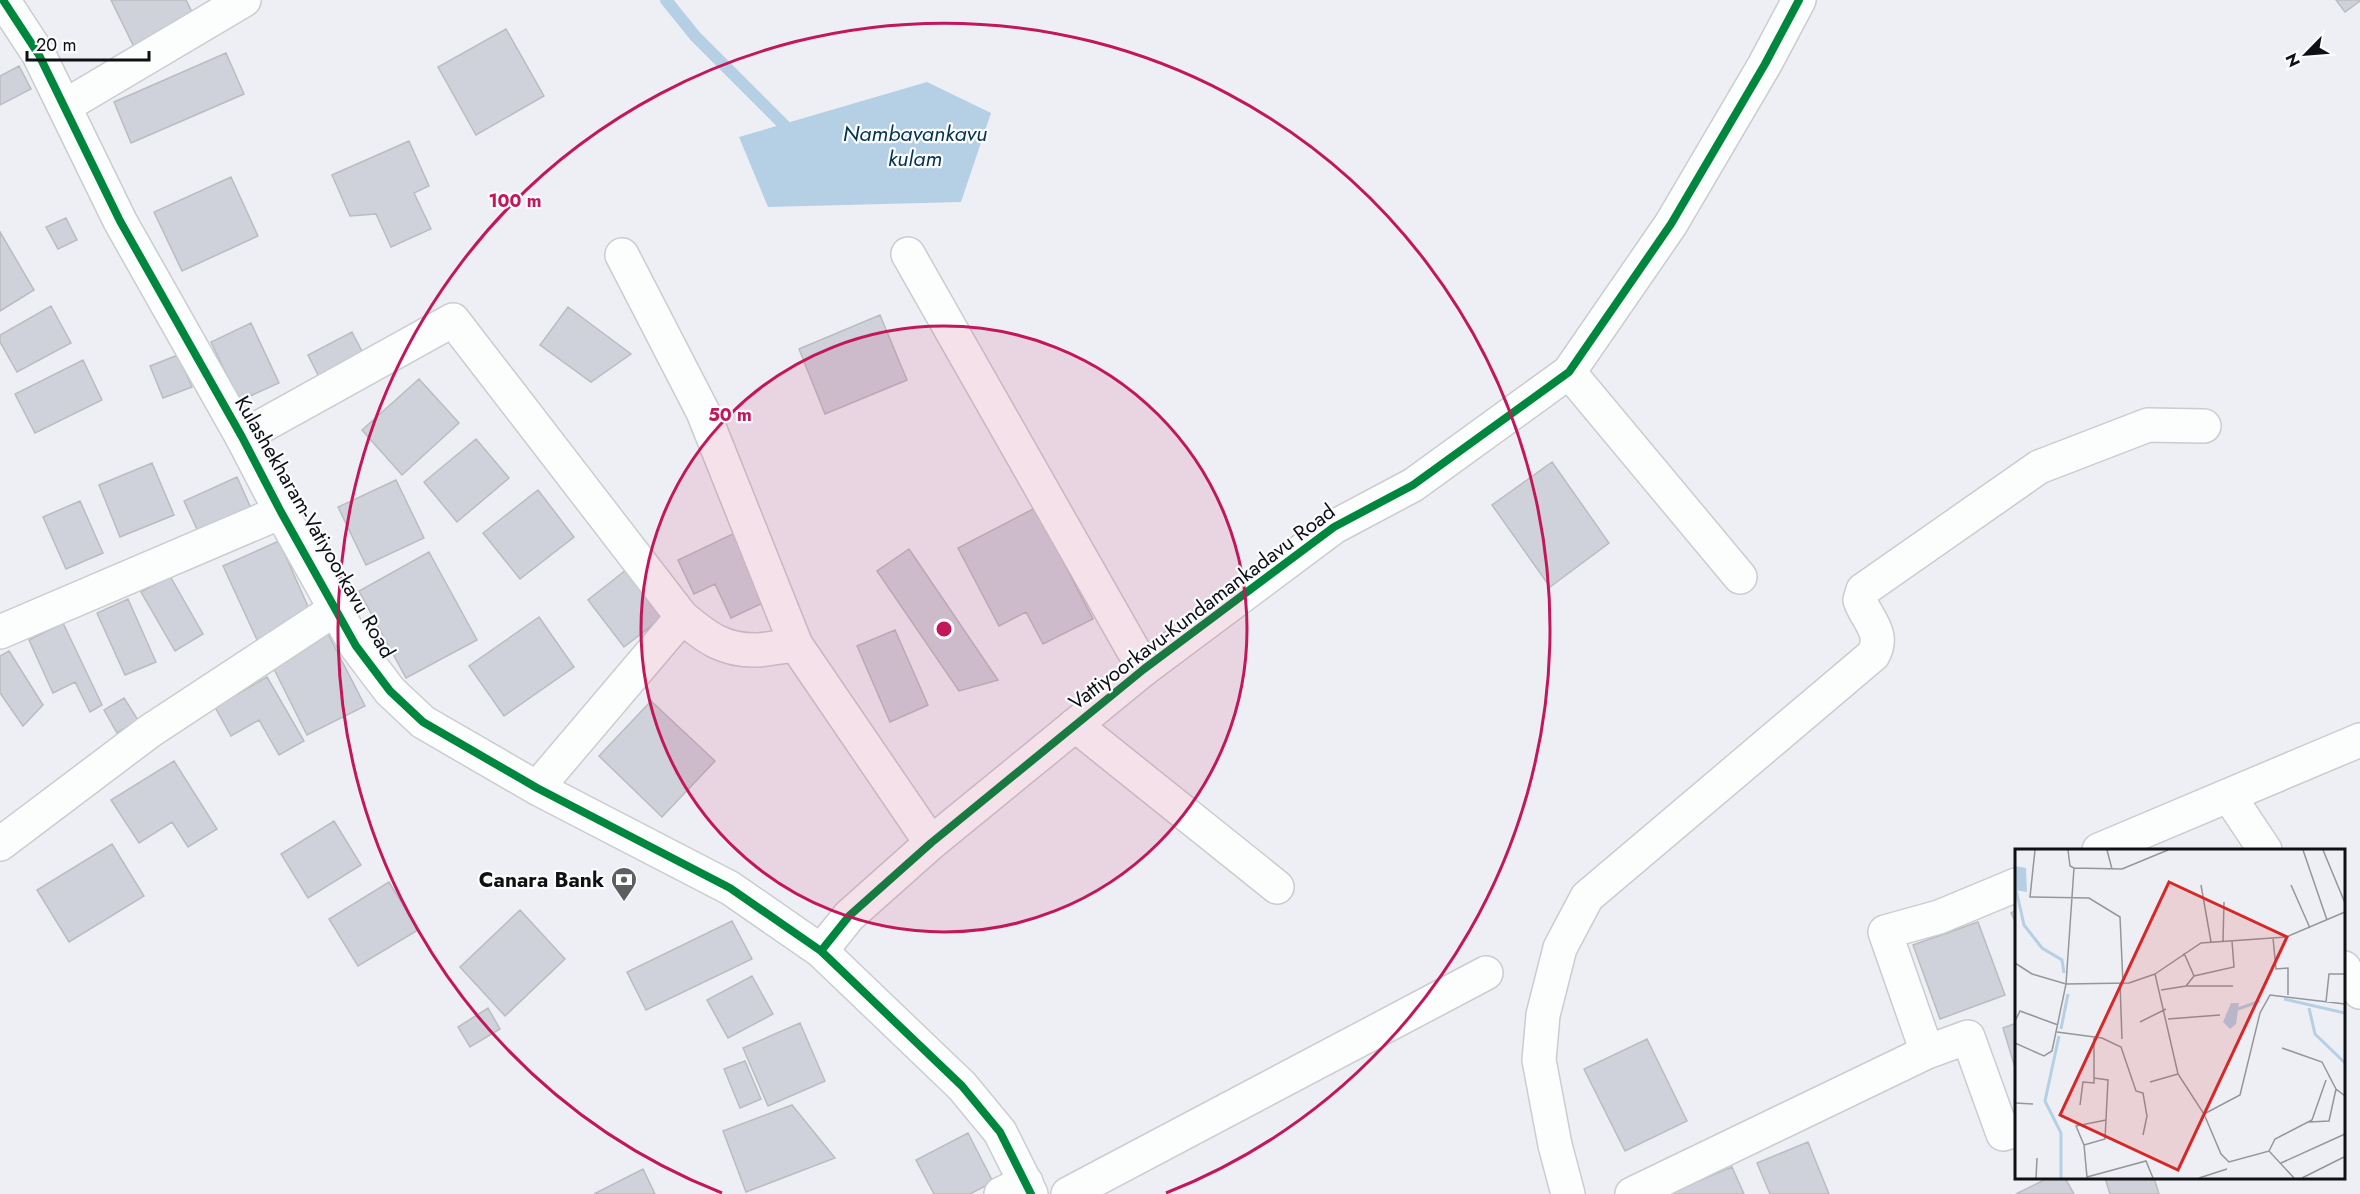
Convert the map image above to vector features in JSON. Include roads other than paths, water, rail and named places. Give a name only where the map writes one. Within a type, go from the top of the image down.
[{"type":"street","name":"Kulashekharam-Vatiyoorkavu Road","points":[[3,0],[39,55],[120,221],[242,436],[281,512],[357,646],[390,691],[423,722],[537,789],[730,888],[821,951]]},
{"type":"street","points":[[65,106],[244,0]]},
{"type":"street","name":"Vattiyoorkavu-Kundamankadavu Road","points":[[821,951],[849,916],[931,843],[1144,669],[1334,527],[1413,485],[1569,372],[1671,224],[1766,64],[1795,1]]},
{"type":"street","points":[[908,254],[1144,669]]},
{"type":"street","points":[[622,255],[703,412],[796,645],[931,843]]},
{"type":"street","points":[[242,436],[453,320],[682,617],[706,637],[730,648],[760,650],[796,645]]},
{"type":"street","points":[[1569,372],[1740,577]]},
{"type":"street","points":[[1568,1194],[1555,1144],[1539,1060],[1543,1015],[1560,948],[1587,897],[1873,655],[1878,636],[1860,600],[1863,590],[2038,467],[2148,424],[2204,426]]},
{"type":"street","points":[[0,632],[281,512]]},
{"type":"street","points":[[0,844],[150,731],[337,609]]},
{"type":"street","points":[[537,789],[682,617]]},
{"type":"street","points":[[1075,725],[1277,887]]},
{"type":"street","points":[[2101,849],[2360,740]]},
{"type":"street","points":[[2229,796],[2264,849]]},
{"type":"street","points":[[1927,1052],[1885,932],[1939,917],[2015,885]]},
{"type":"street","points":[[821,951],[963,1086],[1000,1132],[1019,1190]]},
{"type":"street","points":[[2345,971],[2360,992]]},
{"type":"street","points":[[1068,1194],[1486,973]]},
{"type":"street","points":[[1632,1194],[1927,1052],[1968,1037],[2003,1134],[2015,1130]]},
{"type":"water","name":"Nambavankavu kulam","points":[[927,82],[991,113],[961,202],[768,207],[739,137]]},
{"type":"waterway","points":[[666,0],[695,36],[793,134]]},
{"type":"place","name":"Canara Bank","points":[[624,903]]}]
